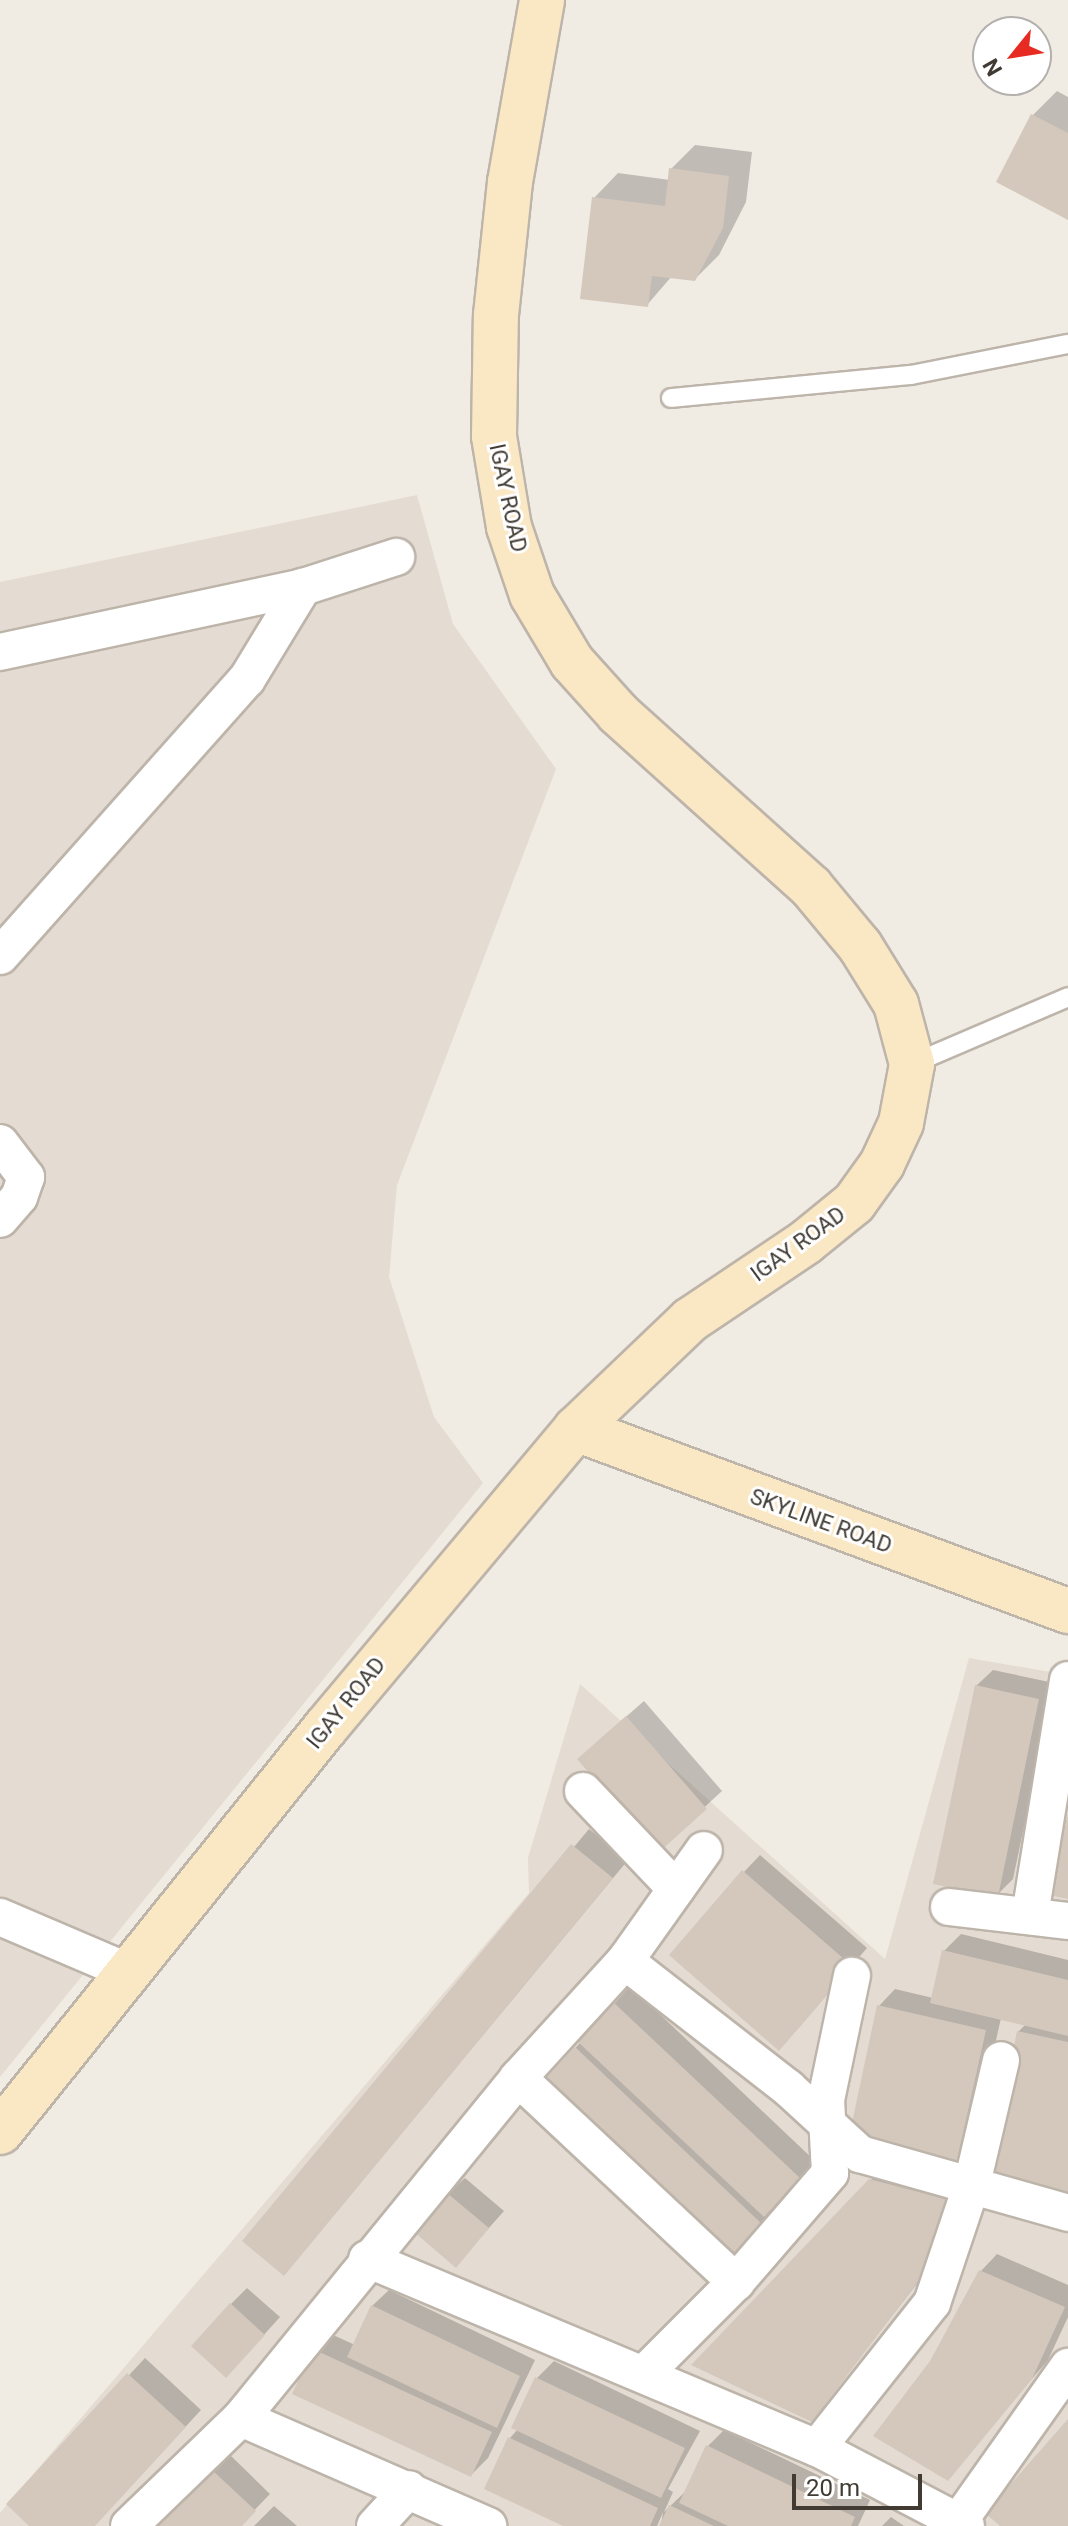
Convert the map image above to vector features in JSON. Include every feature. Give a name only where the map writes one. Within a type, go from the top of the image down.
[{"type":"main road","name":"IGAY ROAD","points":[[0,2132],[576,1429],[690,1320],[806,1242],[854,1203],[882,1164],[901,1123],[912,1064],[896,1004],[860,946],[811,887],[618,713],[572,662],[532,595],[509,527],[494,436],[496,315],[510,182],[542,0]]},
{"type":"main road","name":"SKYLINE ROAD","points":[[576,1429],[1068,1611]]},
{"type":"street","points":[[0,652],[303,587],[396,557]]},
{"type":"street","points":[[0,956],[247,679],[303,587]]},
{"type":"street","points":[[0,1143],[26,1177],[19,1197],[0,1219]]},
{"type":"street","points":[[1030,1915],[1068,1680]]},
{"type":"street","points":[[583,1791],[676,1889]]},
{"type":"street","points":[[129,2526],[241,2418],[367,2259],[518,2078],[625,1961],[704,1850]]},
{"type":"street","points":[[949,1907],[1068,1921]]},
{"type":"street","points":[[0,1917],[129,1972]]},
{"type":"street","points":[[625,1961],[788,2088],[860,2154],[1068,2213]]},
{"type":"street","points":[[644,2374],[736,2282],[830,2173],[831,2130],[826,2100],[852,1976]]},
{"type":"street","points":[[817,2448],[932,2303],[972,2184],[1001,2060]]},
{"type":"street","points":[[518,2078],[736,2282]]},
{"type":"street","points":[[367,2259],[817,2448],[963,2524],[1068,2367]]},
{"type":"street","points":[[241,2418],[488,2526]]},
{"type":"street","points":[[375,2526],[409,2489]]},
{"type":"lane","points":[[671,398],[911,375],[1068,344]]},
{"type":"lane","points":[[912,1064],[1068,997]]},
{"type":"shaded area","points":[[417,495],[453,624],[556,769],[397,1185],[389,1277],[434,1417],[483,1483],[0,2077],[0,582]]},
{"type":"shaded area","points":[[969,1658],[1068,1675],[1068,2526],[0,2526],[0,2513],[529,1893],[528,1858],[580,1684],[885,1959]]},
{"type":"building","points":[[1031,114],[1068,133],[1068,220],[996,182]]},
{"type":"building","points":[[669,168],[729,176],[723,228],[695,281],[652,276],[648,307],[580,299],[592,197],[665,206]]},
{"type":"building","points":[[975,1685],[1039,1699],[998,1897],[933,1884]]},
{"type":"building","points":[[626,1716],[707,1809],[658,1853],[577,1759]]},
{"type":"building","points":[[1068,1817],[1068,1899],[1049,1895]]},
{"type":"building","points":[[571,1844],[613,1878],[284,2276],[242,2241]]},
{"type":"building","points":[[742,1870],[852,1966],[779,2051],[669,1955]]},
{"type":"building","points":[[942,1950],[1068,1980],[1068,2036],[930,2003]]},
{"type":"building","points":[[612,2001],[800,2178],[764,2217],[576,2040]]},
{"type":"building","points":[[877,2005],[986,2030],[957,2161],[849,2137]]},
{"type":"building","points":[[1017,2031],[1068,2042],[1068,2192],[988,2176]]},
{"type":"building","points":[[575,2047],[763,2225],[727,2264],[539,2086]]},
{"type":"building","points":[[869,2179],[954,2201],[938,2255],[812,2422],[691,2365]]},
{"type":"building","points":[[447,2193],[489,2228],[456,2268],[414,2232]]},
{"type":"building","points":[[979,2270],[1065,2307],[1032,2379],[948,2481],[873,2436],[930,2361]]},
{"type":"building","points":[[230,2303],[265,2335],[226,2378],[191,2346]]},
{"type":"building","points":[[371,2305],[520,2376],[497,2428],[347,2357]]},
{"type":"building","points":[[313,2349],[492,2432],[471,2477],[292,2394]]},
{"type":"building","points":[[127,2373],[186,2427],[95,2526],[29,2526],[6,2504]]},
{"type":"building","points":[[535,2377],[685,2448],[661,2498],[511,2428]]},
{"type":"building","points":[[1068,2419],[1068,2526],[1000,2526],[985,2513]]},
{"type":"building","points":[[508,2437],[658,2508],[650,2526],[563,2526],[484,2489]]},
{"type":"building","points":[[706,2445],[855,2517],[851,2526],[728,2526],[679,2503]]},
{"type":"building","points":[[210,2468],[256,2511],[242,2526],[155,2526]]},
{"type":"building","points":[[669,2505],[714,2526],[659,2526]]}]
